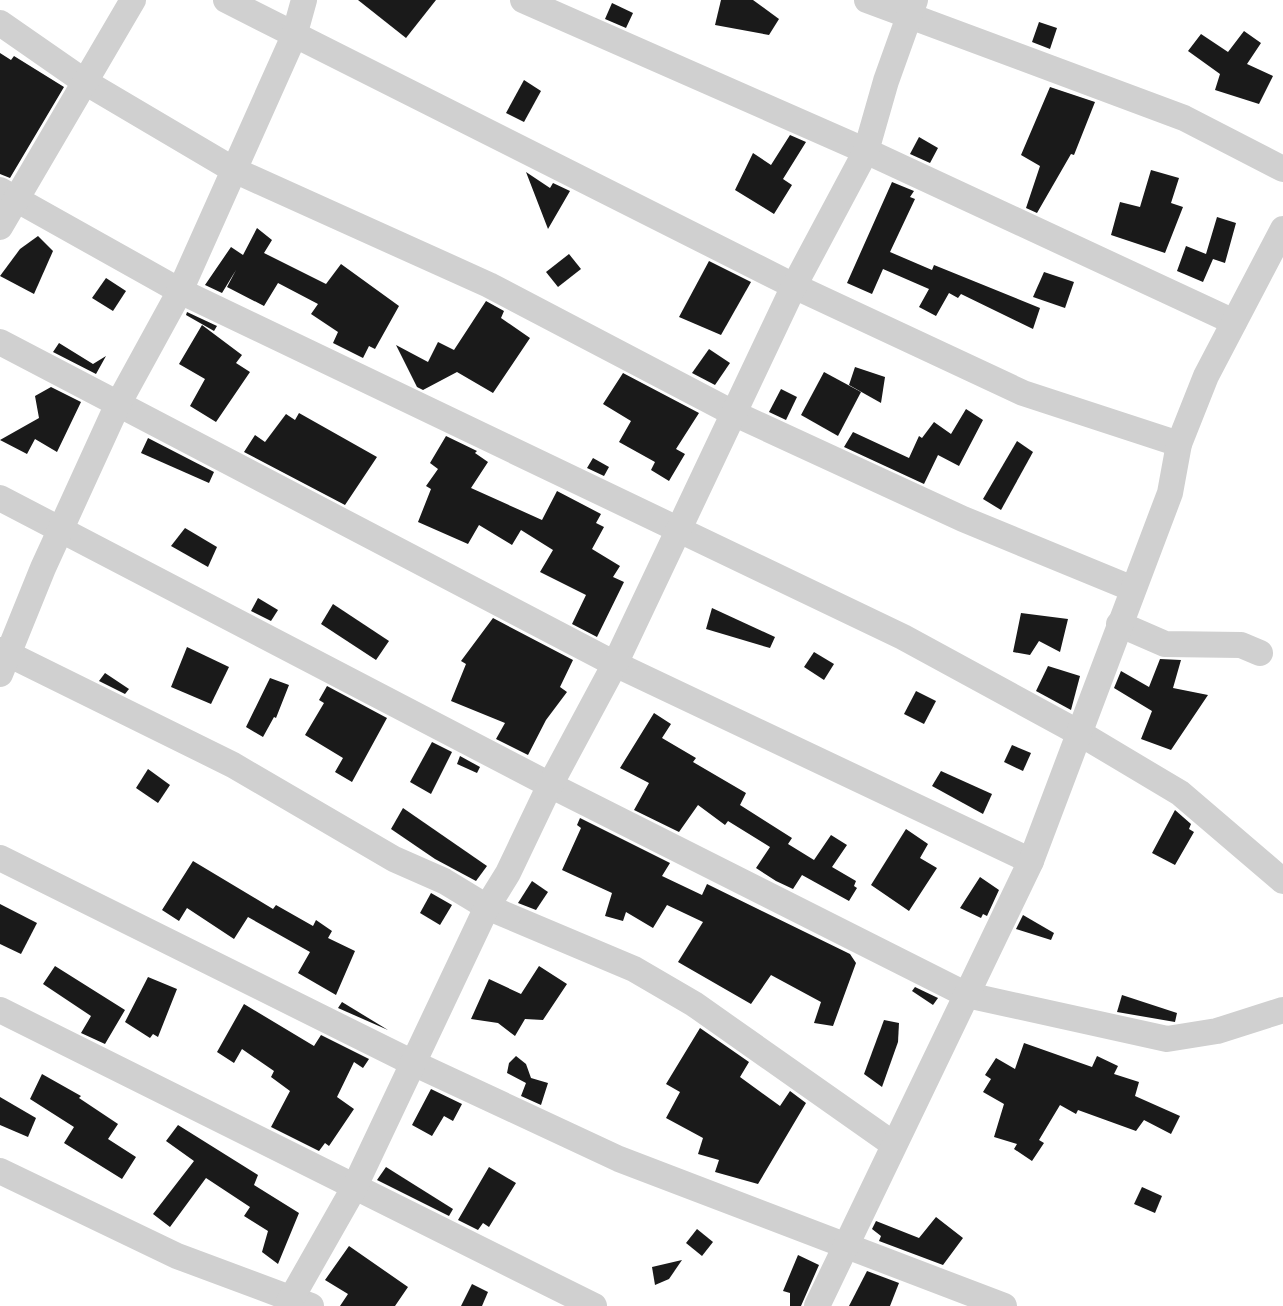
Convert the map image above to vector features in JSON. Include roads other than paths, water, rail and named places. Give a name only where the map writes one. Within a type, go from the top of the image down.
[{"type":"street","points":[[0,227],[9,194],[85,82],[133,0]]},
{"type":"street","points":[[226,0],[794,286],[1023,393],[1179,444]]},
{"type":"street","points":[[304,0],[294,36],[180,291],[117,406],[3,660],[233,765],[394,859],[444,881],[487,907],[634,969],[694,1004],[893,1144]]},
{"type":"street","points":[[523,0],[866,151],[1234,322]]},
{"type":"street","points":[[867,0],[912,9],[1184,118],[1283,169]]},
{"type":"street","points":[[0,1171],[177,1256],[297,1303],[487,907],[508,873],[550,785],[615,664],[794,286],[866,151],[886,81],[912,9]]},
{"type":"street","points":[[0,23],[85,82],[234,170],[489,285],[733,413],[963,519],[1133,589]]},
{"type":"street","points":[[9,194],[180,291],[903,637],[1081,734],[1180,793],[1283,881]]},
{"type":"street","points":[[817,1306],[1031,861],[1170,493],[1179,444],[1206,376],[1283,229]]},
{"type":"street","points":[[0,342],[117,406],[615,664],[1031,861]]},
{"type":"street","points":[[0,498],[550,785],[967,995],[1167,1039],[1217,1031],[1283,1010]]},
{"type":"street","points":[[1119,624],[1165,644],[1241,645],[1260,653]]},
{"type":"street","points":[[0,858],[413,1063],[619,1159],[1004,1306]]},
{"type":"street","points":[[0,1010],[594,1306]]}]
